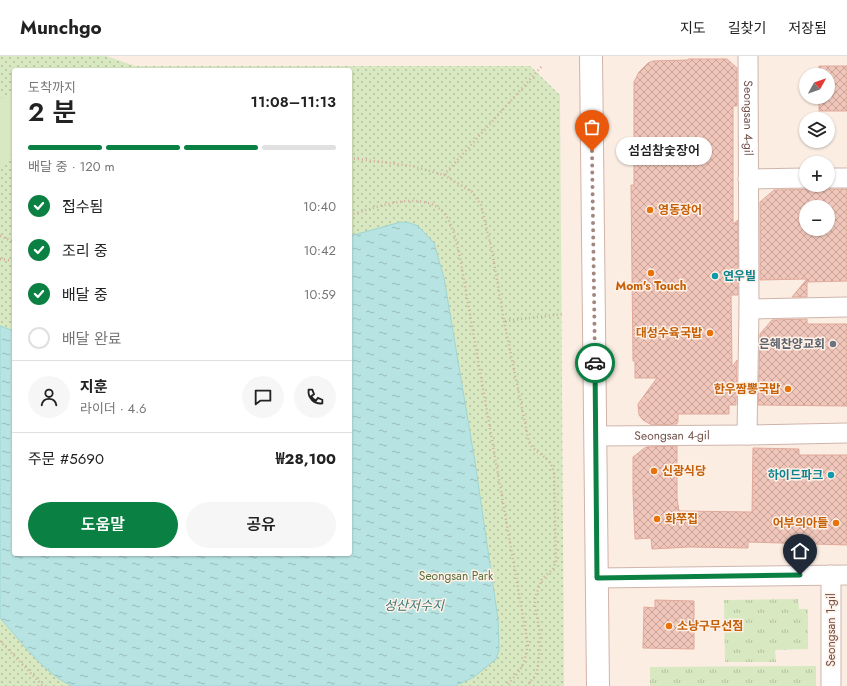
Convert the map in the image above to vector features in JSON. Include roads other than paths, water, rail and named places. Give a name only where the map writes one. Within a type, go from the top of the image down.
[{"type":"street","points":[[591,56],[598,686]]},
{"type":"street","name":"Seongsan 4-gil","points":[[747,435],[749,309],[748,56]]},
{"type":"street","points":[[748,179],[799,178]]},
{"type":"street","points":[[835,178],[847,178]]},
{"type":"street","points":[[749,309],[847,307]]},
{"type":"street","name":"Seongsan 4-gil","points":[[596,436],[847,434]]},
{"type":"street","name":"Seongsan 1-gil","points":[[597,578],[839,575],[831,686]]},
{"type":"water","name":"성산저수지","points":[[401,222],[418,226],[434,243],[444,278],[475,462],[498,619],[499,650],[496,659],[474,677],[455,686],[72,686],[61,680],[33,656],[0,618],[0,326],[12,330],[12,556],[352,556],[352,235]]},
{"type":"place","name":"섬섬참숯장어","points":[[592,151]]},
{"type":"place","name":"영동장어","points":[[650,210]]},
{"type":"place","name":"Mom's Touch","points":[[651,273]]},
{"type":"place","name":"연우빌","points":[[715,276]]},
{"type":"place","name":"대성수육국밥","points":[[710,333]]},
{"type":"place","name":"은혜찬양교회","points":[[833,344]]},
{"type":"place","name":"한우짬뽕국밥","points":[[788,389]]},
{"type":"place","name":"신광식당","points":[[654,471]]},
{"type":"place","name":"하이드파크","points":[[831,475]]},
{"type":"place","name":"화쭈집","points":[[657,519]]},
{"type":"place","name":"어부의아들","points":[[836,523]]},
{"type":"place","name":"소낭구무선점","points":[[669,626]]},
{"type":"park label","name":"Seongsan Park","points":[[456,576]]}]
